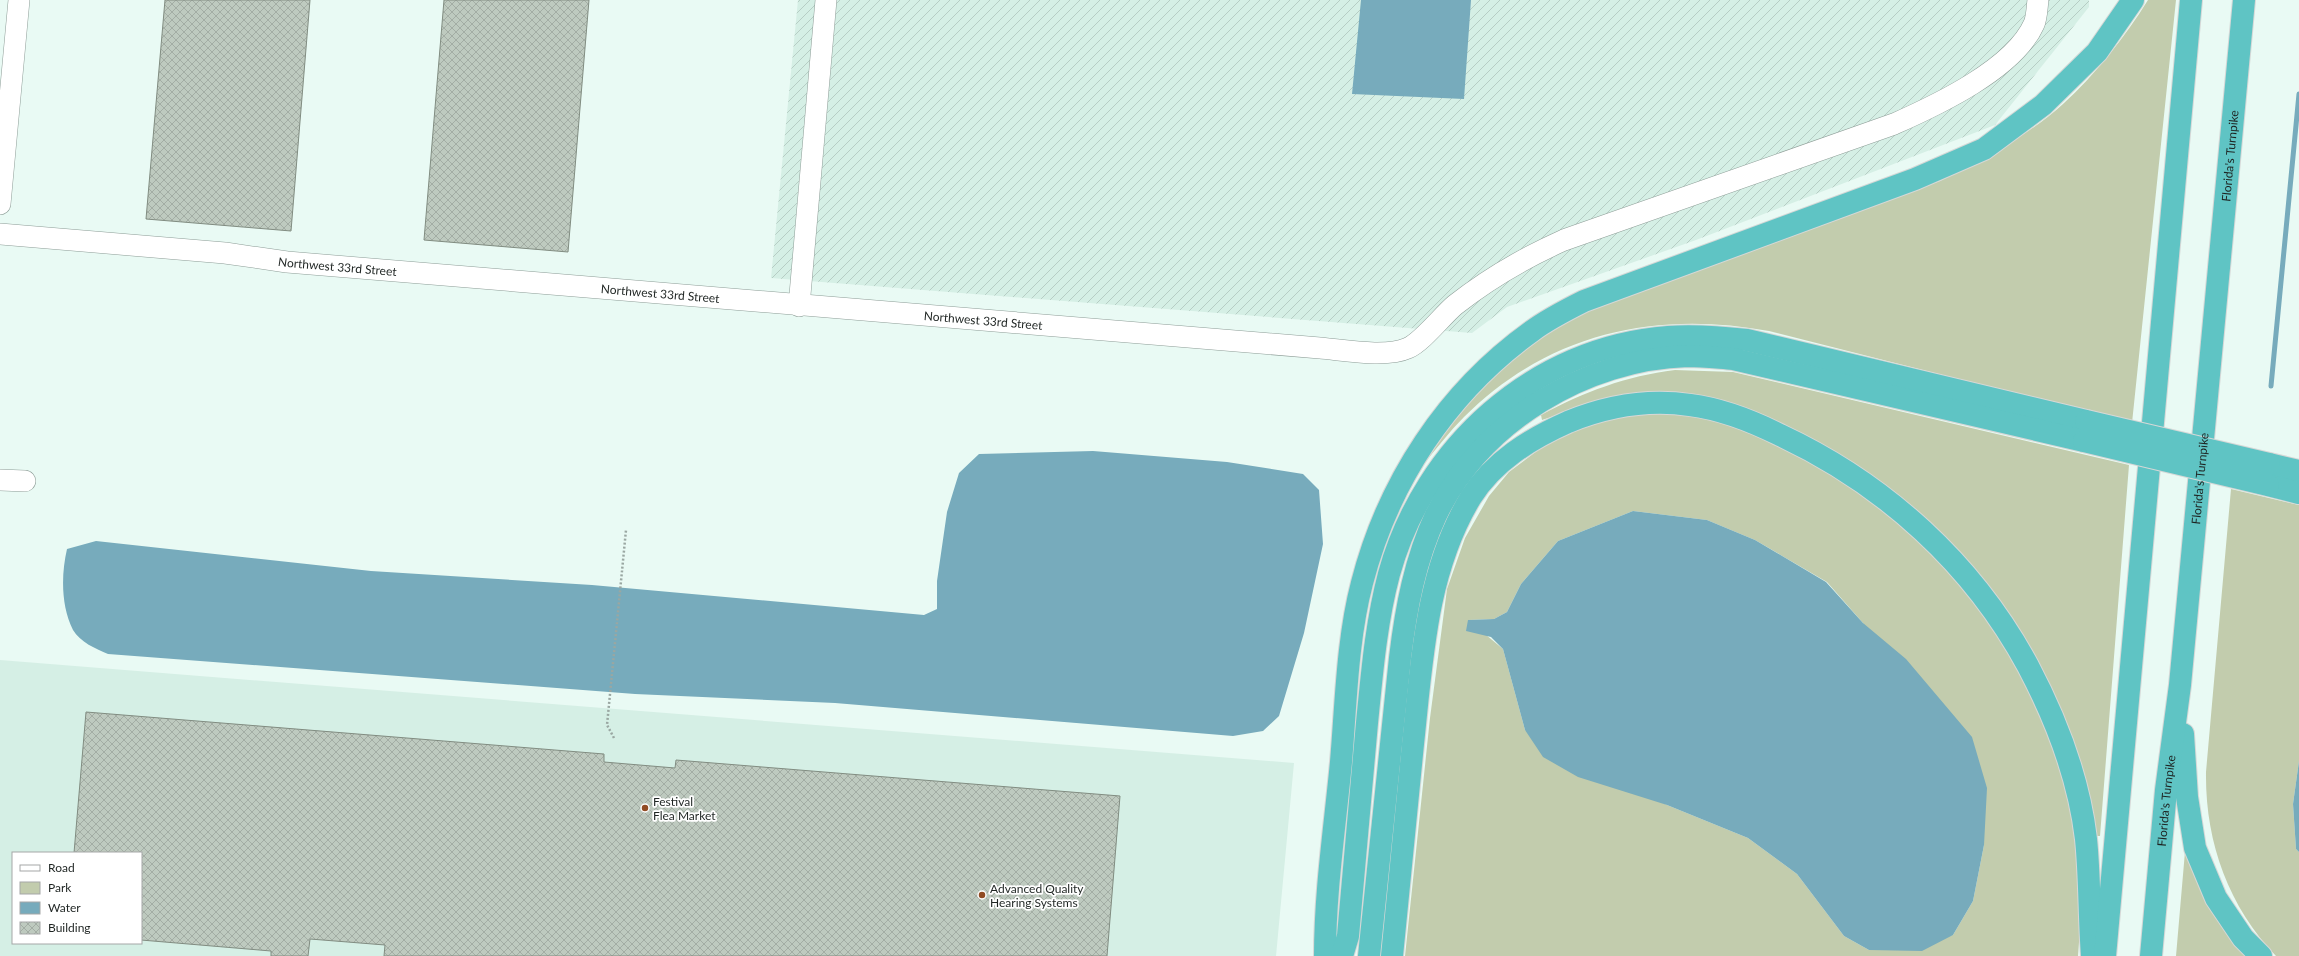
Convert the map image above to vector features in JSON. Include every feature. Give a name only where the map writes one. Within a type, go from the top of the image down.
[{"type":"highway","points":[[1325,956],[1349,671],[1360,590],[1386,514],[1409,467],[1440,419],[1471,383],[1494,361],[1533,330],[1584,301],[1915,179],[1984,149],[2043,105],[2097,52],[2133,0]]},
{"type":"highway","points":[[2105,956],[2191,0]]},
{"type":"highway","name":"Florida's Turnpike","points":[[2151,956],[2166,790],[2180,685],[2244,0]]},
{"type":"highway","points":[[1342,956],[1348,936],[1376,632],[1389,574],[1402,535],[1416,506],[1437,471],[1463,438],[1497,405],[1526,384],[1560,366],[1632,342],[1667,337],[1708,336],[1747,340],[2085,431],[2268,475],[2299,493]]},
{"type":"highway","points":[[1369,956],[1405,614],[1414,573],[1436,514],[1453,486],[1476,456],[1521,414],[1576,382],[1612,369],[1650,360],[1688,356],[1734,359],[2085,431]]},
{"type":"highway","points":[[1392,956],[1421,669],[1440,563],[1453,530],[1474,493],[1495,467],[1520,447],[1553,429],[1583,416],[1616,407],[1653,403],[1689,404],[1725,412],[1799,443],[1842,467],[1886,497],[1919,526],[1950,557],[2006,627],[2029,667],[2065,749],[2078,795],[2086,837],[2092,956]]},
{"type":"highway","points":[[2268,475],[2299,471]]},
{"type":"highway","points":[[2180,685],[2188,797],[2195,848],[2216,898],[2243,938],[2261,956]]},
{"type":"street","points":[[0,204],[19,0]]},
{"type":"street","points":[[799,306],[826,0]]},
{"type":"street","name":"Northwest 33rd Street","points":[[0,234],[226,253],[287,262],[799,306],[1320,348],[1395,352],[1409,348],[1455,305],[1487,282],[1540,251],[1564,240],[1894,124],[1944,101],[1978,81],[2024,41],[2035,23],[2038,0]]},
{"type":"street","points":[[0,480],[25,481]]},
{"type":"path","points":[[614,738],[607,726],[626,530]]},
{"type":"shaded area","points":[[798,0],[2089,0],[2089,7],[1995,125],[1696,240],[1507,307],[1472,333],[771,278]]},
{"type":"shaded area","name":"Festival Flea Market","points":[[0,660],[1294,763],[1276,956],[0,956]]},
{"type":"green space","points":[[2148,0],[2176,0],[2132,423],[1769,331],[1727,325],[1685,324],[1645,327],[1605,335],[1567,347],[1531,365],[1497,388],[1464,417],[1423,465],[1438,438],[1504,362],[1564,320],[1636,291],[1940,181],[2020,137],[2049,116],[2087,81],[2130,28]]},
{"type":"green space","points":[[1675,370],[1733,372],[2129,465],[2100,836],[2095,836],[1977,576],[1744,410],[1563,413],[1542,420],[1541,415],[1589,392],[1639,376]]},
{"type":"green space","points":[[1653,412],[1687,413],[1742,428],[1825,468],[1905,525],[1964,586],[2000,635],[2037,705],[2053,744],[2073,815],[2080,860],[2081,914],[2078,956],[1405,956],[1430,718],[1447,589],[1465,538],[1489,496],[1509,472],[1546,444],[1599,420]],"holes":[[[1633,511],[1707,520],[1755,540],[1827,582],[1863,623],[1984,845],[1973,901],[1953,935],[1869,950],[1844,936],[1797,874],[1748,838],[1667,805],[1525,730],[1503,649],[1468,620],[1494,619],[1507,612],[1521,584],[1558,541]]]},
{"type":"green space","points":[[2231,489],[2299,505],[2299,761],[2293,804],[2296,849],[2299,852],[2299,956],[2276,956],[2259,937],[2232,894],[2215,847],[2210,823],[2206,772]]},
{"type":"green space","points":[[2186,840],[2253,956],[2176,956]]},
{"type":"water","points":[[1361,0],[1471,0],[1464,99],[1352,94]]},
{"type":"water","points":[[1093,451],[1227,462],[1303,474],[1319,490],[1323,544],[1304,633],[1279,716],[1263,731],[1233,736],[835,703],[635,694],[108,654],[89,645],[76,634],[69,621],[64,601],[63,580],[67,549],[96,541],[371,571],[592,585],[924,615],[937,609],[937,581],[947,512],[959,473],[979,454]]},
{"type":"water","points":[[1633,511],[1707,520],[1755,540],[1826,582],[1863,623],[1906,659],[1972,737],[1987,788],[1984,845],[1973,901],[1953,935],[1922,951],[1869,950],[1844,936],[1797,874],[1748,838],[1667,805],[1578,777],[1543,757],[1525,730],[1503,649],[1491,637],[1466,631],[1468,620],[1494,619],[1507,612],[1521,584],[1558,541]]},
{"type":"water","points":[[2299,761],[2299,852],[2296,849],[2293,804]]},
{"type":"building","points":[[165,0],[310,0],[291,231],[146,219]]},
{"type":"building","points":[[444,0],[589,0],[568,252],[424,240]]},
{"type":"building","name":"Festival Flea Market","points":[[86,712],[604,754],[604,762],[675,768],[676,760],[1120,796],[1107,956],[384,956],[385,945],[310,939],[308,956],[271,956],[271,951],[142,940],[142,852],[74,852]]},
{"type":"waterway","points":[[2271,386],[2299,94]]},
{"type":"place","name":"Festival Flea Market","points":[[645,808]]},
{"type":"place","name":"Advanced Quality Hearing Systems","points":[[982,895]]}]
